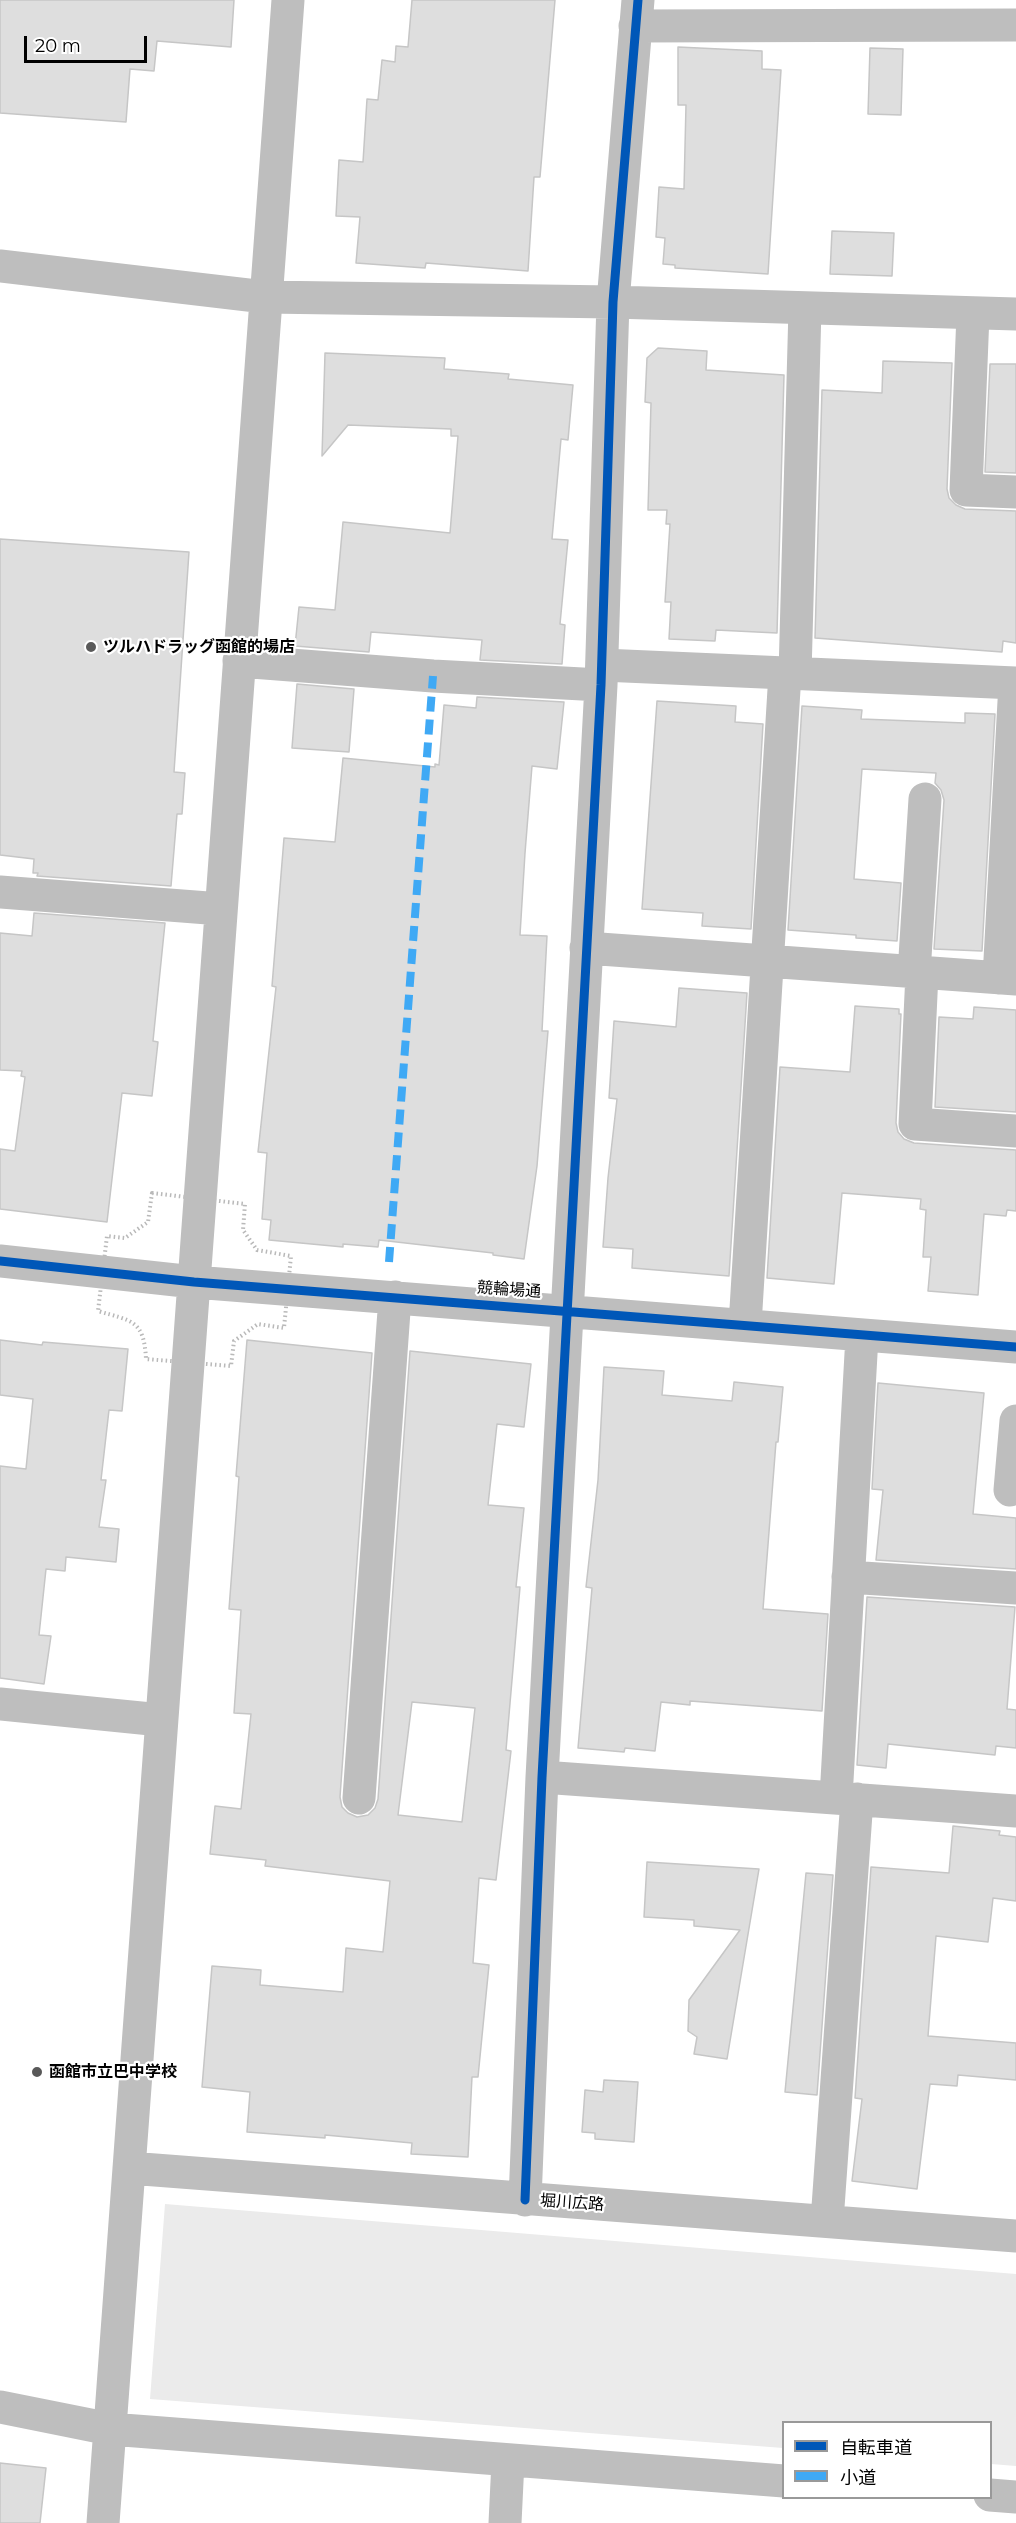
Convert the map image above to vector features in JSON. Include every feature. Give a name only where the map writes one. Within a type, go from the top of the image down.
[{"type":"street","points":[[103,2523],[288,0]]},
{"type":"street","points":[[525,2199],[542,1777],[569,1310],[601,675],[613,302],[636,13],[1016,25]]},
{"type":"street","points":[[0,266],[265,297],[613,302],[1016,314]]},
{"type":"street","points":[[744,1325],[790,673],[805,308]]},
{"type":"street","points":[[973,314],[966,490],[1016,492]]},
{"type":"street","points":[[239,661],[433,676],[790,673],[1016,683],[1007,978],[586,948]]},
{"type":"street","points":[[925,799],[915,1124],[1016,1131]]},
{"type":"street","points":[[0,892],[221,909]]},
{"type":"street","name":"競輪場通","points":[[0,1261],[194,1282],[1016,1347]]},
{"type":"street","points":[[359,1798],[394,1297]]},
{"type":"street","points":[[827,2221],[846,1798],[848,1577],[862,1336]]},
{"type":"street","points":[[1010,1490],[1016,1421]]},
{"type":"street","points":[[848,1577],[1016,1588]]},
{"type":"street","points":[[0,1704],[161,1720]]},
{"type":"street","points":[[542,1777],[1016,1811]]},
{"type":"street","name":"堀川広路","points":[[129,2168],[1016,2236]]},
{"type":"street","points":[[0,2406],[110,2429],[782,2481]]},
{"type":"street","points":[[505,2523],[508,2461]]},
{"type":"street","points":[[992,2495],[1016,2497]]},
{"type":"shaded area","points":[[165,2204],[1016,2274],[1016,2466],[992,2464],[992,2421],[782,2421],[782,2448],[150,2399]]},
{"type":"building","points":[[0,0],[234,0],[231,47],[157,41],[154,71],[130,69],[126,122],[0,113]]},
{"type":"building","points":[[412,0],[555,0],[540,177],[534,177],[528,271],[426,263],[425,268],[356,263],[360,217],[336,216],[339,160],[363,162],[367,99],[378,100],[382,60],[395,62],[396,46],[408,47]]},
{"type":"building","points":[[678,47],[762,51],[762,69],[781,70],[768,274],[675,268],[675,265],[663,264],[665,238],[656,237],[659,187],[684,189],[686,105],[678,105]]},
{"type":"building","points":[[870,48],[903,49],[901,115],[868,114]]},
{"type":"building","points":[[832,231],[894,233],[892,276],[830,274]]},
{"type":"building","points":[[658,348],[707,351],[706,370],[784,375],[777,633],[716,630],[715,641],[669,639],[671,602],[665,602],[670,524],[666,524],[667,510],[648,510],[651,403],[645,402],[647,358]]},
{"type":"building","points":[[325,353],[445,358],[444,369],[509,374],[508,379],[573,385],[568,440],[561,439],[552,539],[568,540],[560,624],[565,625],[562,664],[480,660],[482,640],[371,632],[369,652],[295,646],[299,607],[335,610],[343,522],[450,533],[458,436],[451,436],[451,429],[348,425],[322,456]]},
{"type":"building","points":[[883,361],[952,363],[947,489],[949,498],[956,505],[965,509],[1016,511],[1016,643],[1003,641],[1002,652],[815,638],[822,390],[882,393]]},
{"type":"building","points":[[990,364],[1016,364],[1016,473],[985,472]]},
{"type":"building","name":"ツルハドラッグ函館的場店","points":[[0,539],[189,552],[174,772],[185,773],[182,814],[177,814],[171,886],[37,876],[38,873],[33,873],[34,859],[0,855]]},
{"type":"building","points":[[297,684],[354,689],[349,752],[292,748]]},
{"type":"building","points":[[477,697],[564,702],[557,769],[532,766],[525,853],[520,935],[547,936],[542,1031],[548,1031],[537,1166],[524,1259],[493,1255],[493,1253],[379,1240],[378,1247],[343,1244],[343,1247],[269,1240],[271,1220],[262,1219],[267,1153],[258,1152],[276,987],[272,986],[284,838],[335,842],[343,758],[435,767],[435,764],[439,765],[444,705],[476,708]]},
{"type":"building","points":[[657,701],[736,706],[735,722],[763,724],[751,929],[702,926],[703,913],[642,909]]},
{"type":"building","points":[[802,706],[862,710],[861,719],[965,723],[965,713],[995,714],[982,951],[934,949],[944,800],[941,790],[935,783],[936,773],[862,769],[854,879],[901,883],[897,941],[856,938],[856,935],[788,930]]},
{"type":"building","points":[[34,913],[165,923],[153,1041],[158,1042],[152,1096],[122,1093],[107,1222],[0,1209],[0,1149],[15,1151],[25,1077],[21,1076],[22,1071],[0,1070],[0,933],[32,936]]},
{"type":"building","points":[[679,988],[747,993],[729,1276],[632,1268],[633,1249],[603,1247],[617,1099],[609,1098],[614,1021],[676,1027]]},
{"type":"building","points":[[855,1006],[899,1009],[899,1014],[901,1014],[896,1123],[898,1132],[904,1139],[914,1143],[1016,1150],[1016,1211],[1007,1210],[1006,1216],[984,1214],[978,1295],[928,1291],[931,1257],[923,1257],[926,1210],[920,1209],[921,1199],[842,1193],[834,1284],[767,1278],[780,1067],[850,1072]]},
{"type":"building","points":[[974,1007],[1016,1010],[1016,1112],[935,1107],[939,1017],[973,1019]]},
{"type":"building","points":[[0,1340],[42,1345],[43,1342],[128,1349],[122,1411],[109,1410],[101,1480],[106,1480],[99,1527],[119,1529],[116,1562],[66,1557],[65,1571],[46,1569],[39,1635],[51,1636],[44,1684],[0,1678],[0,1466],[26,1469],[33,1399],[0,1395]]},
{"type":"building","points":[[247,1340],[372,1353],[340,1797],[342,1807],[348,1813],[357,1817],[368,1815],[375,1808],[378,1799],[410,1351],[531,1364],[524,1427],[497,1424],[488,1505],[524,1508],[516,1587],[520,1587],[506,1750],[511,1751],[496,1880],[479,1878],[473,1963],[489,1965],[478,2077],[472,2077],[468,2157],[411,2154],[412,2143],[325,2135],[325,2138],[247,2132],[250,2092],[202,2087],[212,1966],[261,1970],[260,1985],[343,1992],[346,1948],[383,1952],[390,1881],[265,1866],[266,1860],[210,1854],[215,1806],[241,1809],[251,1714],[234,1713],[241,1610],[229,1609],[239,1477],[236,1476]],"holes":[[[412,1702],[475,1708],[462,1822],[398,1815]]]},
{"type":"building","points":[[604,1367],[664,1371],[662,1395],[732,1401],[734,1382],[783,1387],[778,1442],[776,1442],[763,1609],[828,1614],[822,1711],[690,1701],[690,1705],[661,1702],[655,1751],[625,1748],[624,1752],[578,1748],[592,1588],[586,1587],[598,1480]]},
{"type":"building","points":[[878,1383],[984,1393],[973,1514],[1016,1518],[1016,1569],[876,1560],[883,1490],[872,1489]]},
{"type":"building","points":[[867,1597],[1015,1607],[1007,1709],[1016,1710],[1016,1748],[996,1746],[995,1755],[888,1744],[886,1768],[857,1765]]},
{"type":"building","points":[[953,1826],[1000,1831],[999,1835],[1016,1837],[1016,1901],[993,1898],[988,1942],[936,1936],[928,2036],[1016,2043],[1016,2080],[958,2075],[957,2086],[930,2084],[917,2189],[852,2181],[862,2099],[855,2098],[871,1867],[949,1873]]},
{"type":"building","points":[[647,1862],[759,1869],[727,2059],[694,2054],[697,2037],[688,2031],[689,2000],[740,1930],[694,1926],[694,1920],[644,1917]]},
{"type":"building","points":[[806,1873],[833,1875],[817,2095],[785,2092]]},
{"type":"building","points":[[604,2080],[638,2082],[634,2142],[595,2139],[595,2133],[582,2132],[585,2090],[603,2092]]},
{"type":"building","points":[[0,2463],[46,2468],[40,2523],[0,2523]]},
{"type":"marked path","points":[[389,1262],[433,676]]},
{"type":"cycle path","points":[[525,2200],[542,1777],[601,685],[613,302],[638,0]]},
{"type":"cycle path","points":[[0,1261],[194,1282],[1016,1347]]},
{"type":"place","name":"ツルハドラッグ函館的場店","points":[[91,647]]},
{"type":"place","name":"函館市立巴中学校","points":[[37,2072]]}]
